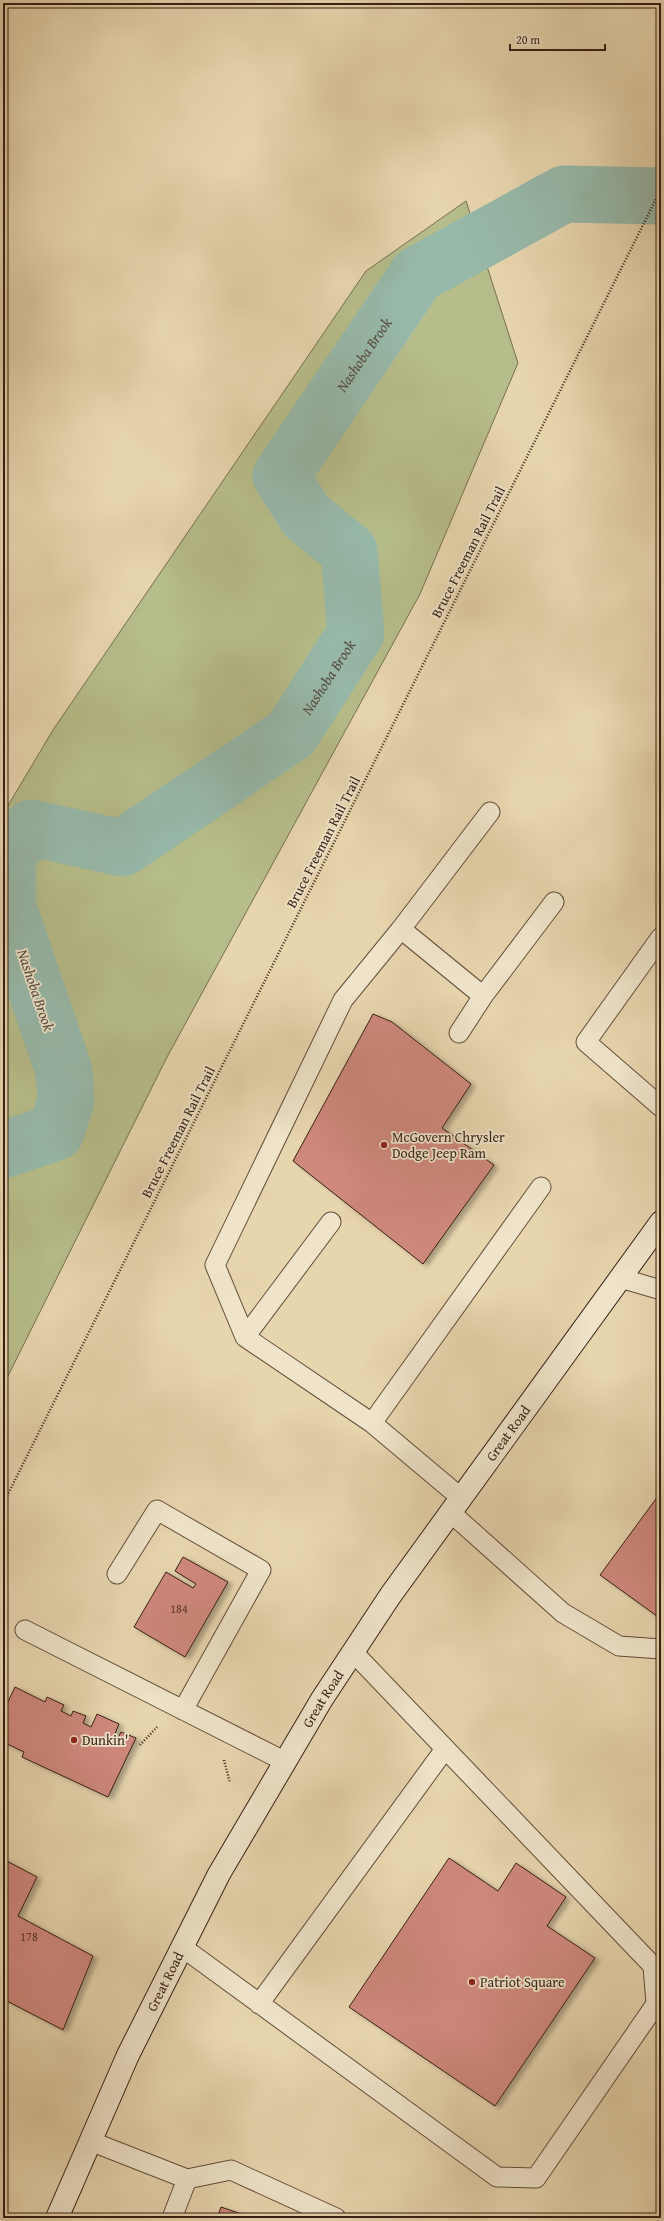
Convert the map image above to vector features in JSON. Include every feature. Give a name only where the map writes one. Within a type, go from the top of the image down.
[{"type":"main road","name":"Great Road","points":[[57,2218],[128,2055],[182,1947],[219,1874],[286,1762],[353,1652],[390,1596],[661,1222]]},
{"type":"lane","points":[[490,812],[401,929],[343,1000],[215,1265],[245,1337],[372,1423],[563,1613],[619,1646],[661,1649]]},
{"type":"lane","points":[[459,1033],[483,996],[554,902]]},
{"type":"lane","points":[[401,929],[483,996]]},
{"type":"lane","points":[[661,937],[586,1042],[661,1106]]},
{"type":"lane","points":[[372,1423],[541,1187]]},
{"type":"lane","points":[[245,1337],[331,1222]]},
{"type":"lane","points":[[620,1278],[661,1290]]},
{"type":"lane","points":[[118,1574],[157,1510],[261,1570],[183,1710]]},
{"type":"lane","points":[[25,1630],[286,1762]]},
{"type":"lane","points":[[182,1947],[497,2177],[536,2178],[656,2004],[653,1966],[353,1652]]},
{"type":"lane","points":[[259,2004],[445,1749]]},
{"type":"lane","points":[[90,2141],[187,2179],[231,2170],[336,2218]]},
{"type":"lane","points":[[172,2218],[187,2179]]},
{"type":"path","name":"Bruce Freeman Rail Trail","points":[[3,1504],[661,189]]},
{"type":"green space","points":[[466,201],[518,363],[420,594],[166,1059],[3,1386],[3,814],[53,730],[366,271]]},
{"type":"building","name":"McGovern Chrysler Dodge Jeep Ram","points":[[373,1014],[392,1022],[471,1084],[442,1128],[494,1165],[423,1264],[293,1161]]},
{"type":"building","points":[[661,1492],[661,1619],[600,1575]]},
{"type":"building","points":[[183,1557],[228,1582],[185,1657],[134,1627],[166,1572],[193,1588],[196,1584],[175,1571]]},
{"type":"building","points":[[15,1687],[45,1702],[47,1697],[64,1705],[61,1711],[71,1716],[73,1711],[86,1716],[83,1723],[91,1727],[97,1714],[119,1724],[114,1736],[118,1738],[121,1732],[136,1738],[108,1797],[22,1757],[24,1752],[3,1742],[3,1712]]},
{"type":"building","name":"Patriot Square","points":[[449,1858],[498,1891],[516,1863],[566,1897],[547,1926],[595,1958],[495,2106],[349,2007]]},
{"type":"building","points":[[3,1859],[37,1877],[18,1916],[93,1956],[63,2030],[3,1999]]},
{"type":"building","points":[[221,2207],[253,2218],[217,2218]]},
{"type":"waterway","name":"Nashoba Brook","points":[[3,1150],[56,1132],[66,1101],[64,1071],[8,907],[7,855],[31,828],[122,848],[291,734],[356,633],[349,551],[306,516],[281,476],[417,275],[564,194],[661,196]]},
{"type":"place","name":"McGovern Chrysler Dodge Jeep Ram","points":[[384,1145]]},
{"type":"place","name":"Dunkin'","points":[[74,1740]]},
{"type":"place","name":"Patriot Square","points":[[472,1982]]}]
